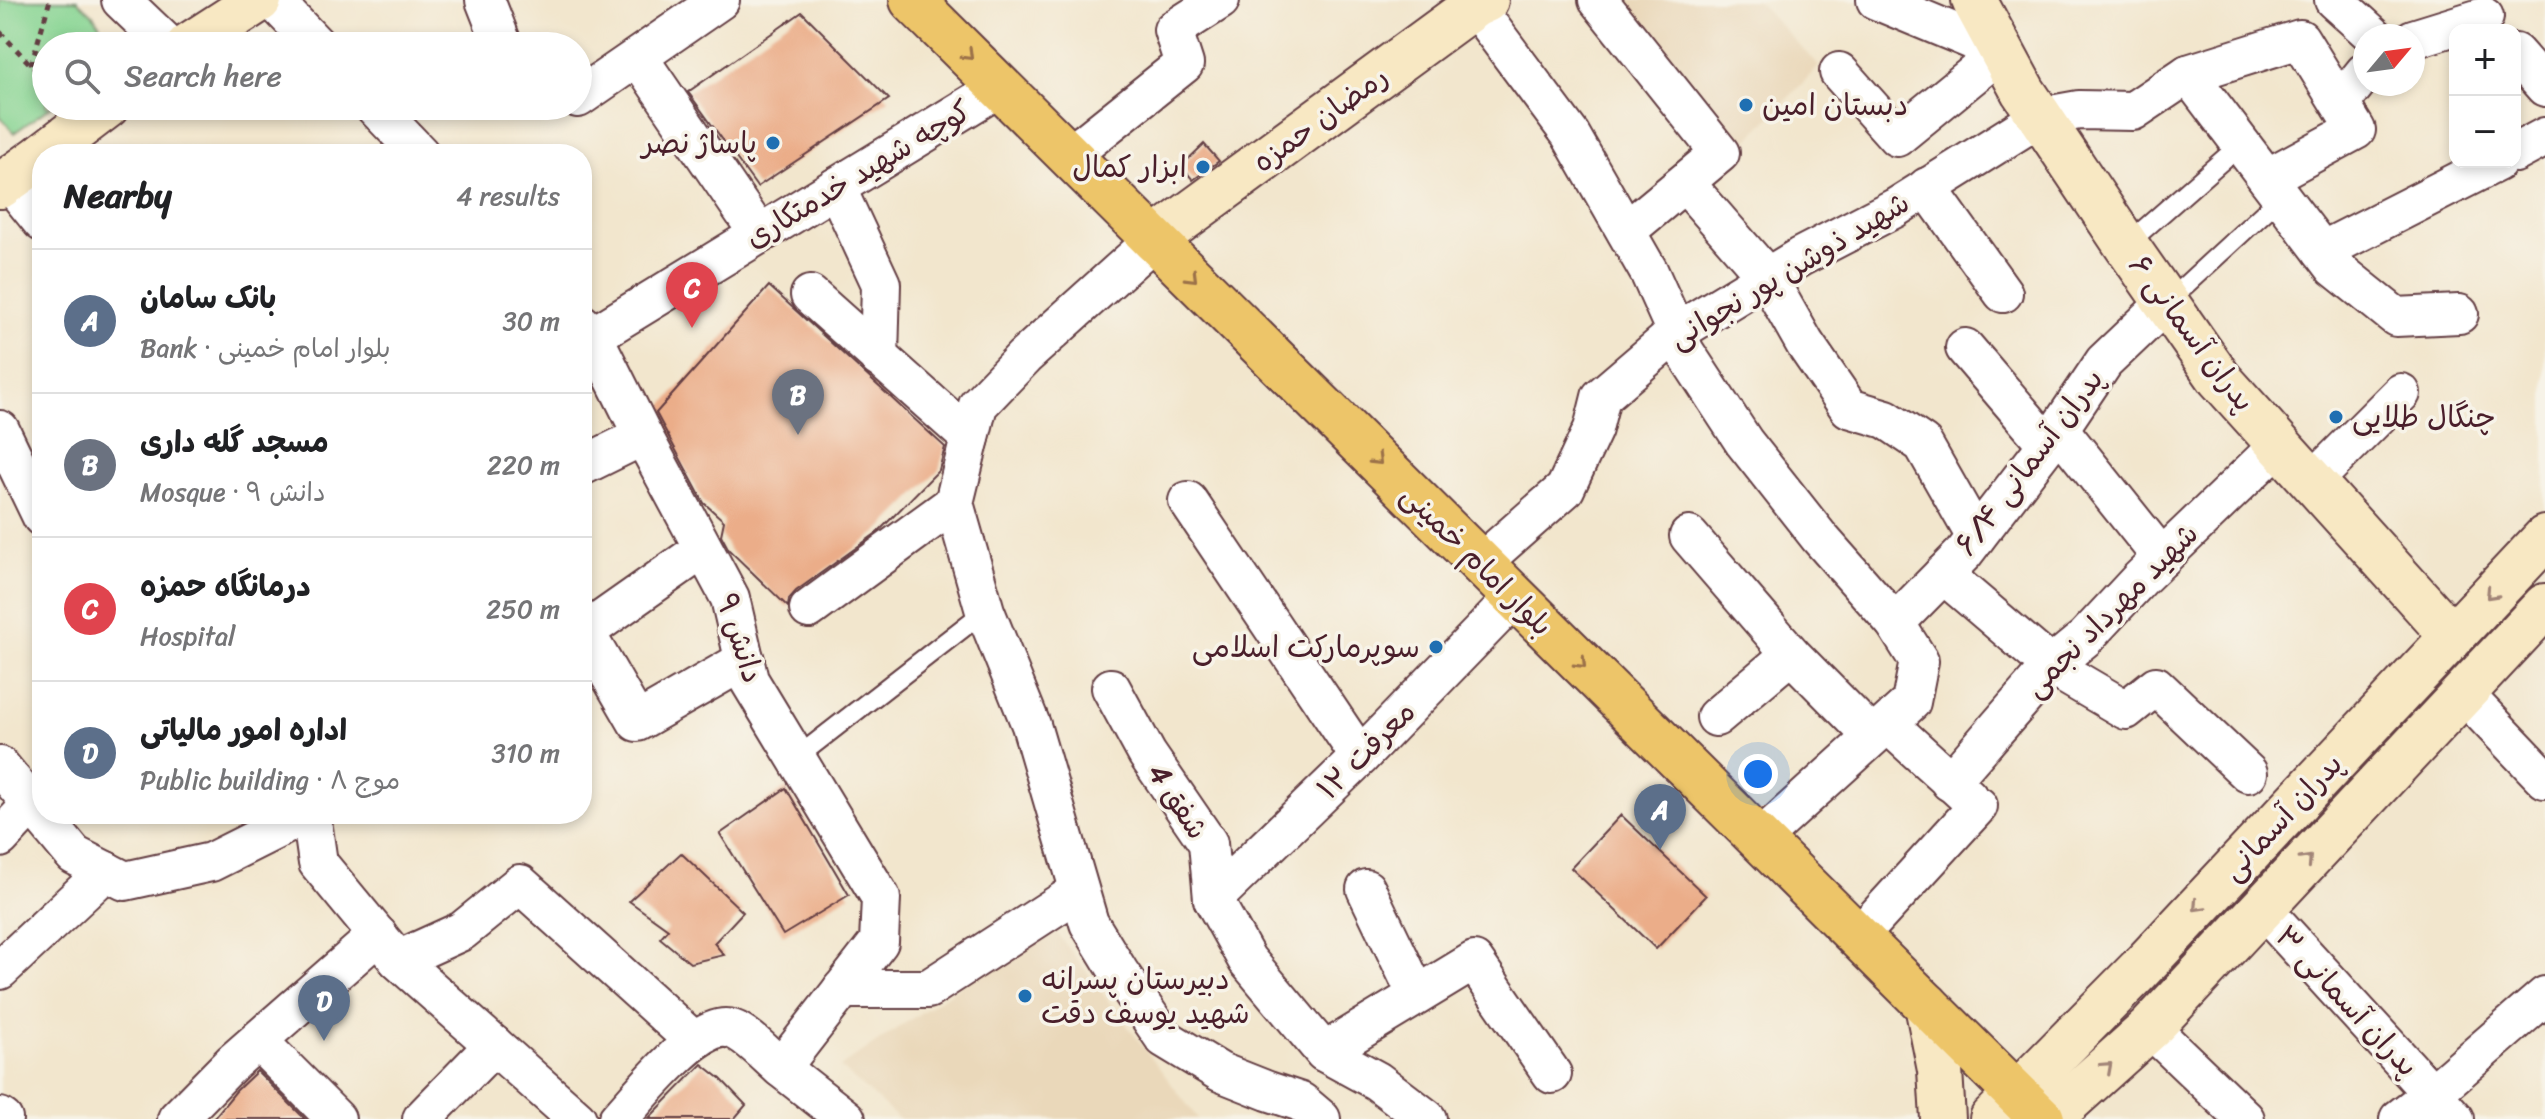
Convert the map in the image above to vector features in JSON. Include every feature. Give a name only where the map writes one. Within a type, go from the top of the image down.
[{"type":"main road","points":[[210,32],[259,0]]},
{"type":"main road","name":"پدران آسمانی ۶","points":[[1974,0],[2040,117],[2219,378],[2452,636]]},
{"type":"main road","name":"بلوار امام خمینی","points":[[919,2],[1069,156],[1927,1005],[2025,1112]]},
{"type":"main road","name":"رمضان حمزه","points":[[1154,240],[1477,2]]},
{"type":"main road","points":[[56,144],[88,120]]},
{"type":"main road","name":"پدران آسمانی","points":[[2025,1112],[2139,970],[2545,538]]},
{"type":"main road","name":"پدران آسمانی","points":[[2025,1112],[2150,1028],[2545,606]]},
{"type":"main road","points":[[1927,1005],[1940,1070],[1943,1119]]},
{"type":"street","points":[[121,0],[154,32]]},
{"type":"street","points":[[273,0],[304,32]]},
{"type":"street","points":[[485,0],[498,32]]},
{"type":"street","points":[[592,88],[720,0]]},
{"type":"street","points":[[1069,156],[1184,64],[1173,30],[1220,0]]},
{"type":"street","points":[[1598,0],[1720,153],[1626,231]]},
{"type":"street","points":[[1839,72],[1897,137],[2001,52],[1876,0]]},
{"type":"street","points":[[2334,0],[2361,24]]},
{"type":"street","points":[[1477,2],[1570,134],[1649,272],[1685,352],[1744,442],[1819,537],[1895,623],[1919,661],[1911,702],[1760,839]]},
{"type":"street","points":[[2425,35],[2484,16]]},
{"type":"street","points":[[2040,117],[2079,110],[2133,111],[2188,74],[2300,39],[2356,130],[2274,188]]},
{"type":"street","points":[[638,57],[759,234]]},
{"type":"street","points":[[2521,60],[2545,87]]},
{"type":"street","points":[[2188,74],[2335,268],[2396,317],[2459,314]]},
{"type":"street","name":"کوچه شهید خدمتکاری","points":[[592,327],[759,234],[1000,87]]},
{"type":"street","points":[[2340,103],[2353,87]]},
{"type":"street","name":"شهید ذوشن پور نجوانی","points":[[1481,563],[1565,489],[1593,429],[1601,397],[1677,332],[1800,257],[1895,208],[2040,117]]},
{"type":"street","points":[[387,120],[410,144]]},
{"type":"street","points":[[2521,150],[2545,137]]},
{"type":"street","points":[[2322,251],[2485,168]]},
{"type":"street","points":[[23,169],[32,194]]},
{"type":"street","points":[[1685,183],[1767,277],[1805,344],[1849,408],[1886,419],[1923,444],[1976,537]]},
{"type":"street","points":[[836,187],[881,284],[879,358]]},
{"type":"street","points":[[1927,187],[2003,293]]},
{"type":"street","points":[[1154,240],[1024,357],[978,405],[954,503],[985,611],[1031,725],[1089,923],[1164,1038],[1220,1072],[1263,1105],[1301,1102],[1321,1119]]},
{"type":"street","points":[[810,295],[970,438]]},
{"type":"street","name":"پدران آسمانی ۶/۴","points":[[1895,623],[1976,537],[2053,437],[2104,362],[2166,303]]},
{"type":"street","name":"دانش ۹","points":[[592,339],[730,598],[749,680],[881,898],[879,942],[781,1068]]},
{"type":"street","points":[[1965,348],[2053,437],[2162,558]]},
{"type":"street","points":[[2313,481],[2401,393]]},
{"type":"street","points":[[0,430],[32,496]]},
{"type":"street","points":[[592,461],[643,436]]},
{"type":"street","name":"شهید مهرداد نجمی","points":[[1858,937],[1975,792],[2051,666],[2085,638],[2162,558],[2279,445]]},
{"type":"street","points":[[1188,501],[1360,757]]},
{"type":"street","points":[[809,609],[954,503]]},
{"type":"street","points":[[1689,536],[1791,654],[1880,730],[1975,792]]},
{"type":"street","points":[[592,627],[703,549]]},
{"type":"street","points":[[1943,574],[2051,666],[2126,710],[2156,686],[2248,773]]},
{"type":"street","name":"معرفت ۱۲","points":[[1213,899],[1360,757],[1515,597]]},
{"type":"street","points":[[592,644],[637,722],[745,660]]},
{"type":"street","points":[[1716,717],[1791,654]]},
{"type":"street","name":"شفق 4","points":[[1111,688],[1147,754],[1208,843],[1213,899],[1247,960],[1324,1052],[1377,1081],[1427,1119]]},
{"type":"street","points":[[2462,692],[2545,779]]},
{"type":"street","points":[[0,766],[31,805],[0,838]]},
{"type":"street","points":[[47,824],[74,855],[125,881],[211,862],[289,824]]},
{"type":"street","points":[[311,824],[318,863],[388,948],[577,1119]]},
{"type":"street","points":[[0,970],[106,871]]},
{"type":"street","points":[[177,1119],[258,1041],[388,948],[462,931],[520,884],[693,1040]]},
{"type":"street","points":[[1366,889],[1417,995]]},
{"type":"street","points":[[842,989],[928,989],[1079,891]]},
{"type":"street","name":"پدران آسمانی ۳","points":[[2262,908],[2444,1106]]},
{"type":"street","points":[[1324,1052],[1474,961],[1552,1074]]},
{"type":"street","points":[[2399,1119],[2444,1106],[2543,1002]]},
{"type":"street","points":[[618,1119],[693,1040],[711,1029],[731,1028],[846,1119]]},
{"type":"street","points":[[2150,1028],[2245,1119]]},
{"type":"street","points":[[258,1041],[336,1119]]},
{"type":"street","points":[[422,1119],[494,1045]]},
{"type":"lane","points":[[2126,245],[2241,144]]},
{"type":"lane","points":[[2166,303],[2274,188]]},
{"type":"lane","points":[[796,758],[985,611]]},
{"type":"path","points":[[41,32],[50,0]]},
{"type":"path","points":[[0,32],[31,65]]},
{"type":"shaded area","name":"دبستان امین","points":[[1615,0],[1756,0],[1819,66],[1744,144]]},
{"type":"shaded area","name":"دبیرستان پسرانه شهید یوسف دقت","points":[[1051,925],[1198,1119],[899,1119],[840,1067]]},
{"type":"green space","points":[[0,0],[77,0],[93,15],[104,32],[32,32],[32,120],[14,133],[0,116]]},
{"type":"building","name":"پاساژ نصر","points":[[802,12],[889,99],[757,187],[688,92]]},
{"type":"building","name":"ابزار کمال","points":[[1204,144],[1219,161],[1193,180],[1181,166]]},
{"type":"building","points":[[769,286],[945,447],[939,470],[878,532],[796,591],[789,599],[788,607],[729,550],[721,535],[724,521],[704,503],[656,413]]},
{"type":"building","points":[[786,788],[849,895],[783,935],[720,834]]},
{"type":"building","points":[[1621,815],[1706,896],[1656,949],[1571,868]]},
{"type":"building","points":[[681,853],[743,912],[714,943],[724,955],[690,963],[660,938],[668,929],[629,901]]},
{"type":"building","points":[[702,1064],[746,1105],[734,1119],[648,1119]]},
{"type":"building","points":[[257,1071],[305,1119],[213,1119]]},
{"type":"place","name":"دبستان امین","points":[[1746,105]]},
{"type":"place","name":"پاساژ نصر","points":[[773,143]]},
{"type":"place","name":"ابزار کمال","points":[[1203,167]]},
{"type":"place","name":"درمانگاه حمزه","points":[[692,328]]},
{"type":"place","name":"چنگال طلایی","points":[[2336,417]]},
{"type":"place","name":"مسجد گله داری","points":[[798,435]]},
{"type":"place","name":"سوپرمارکت اسلامی","points":[[1436,647]]},
{"type":"place","name":"بانک سامان","points":[[1660,850]]},
{"type":"place","name":"دبیرستان پسرانه شهید یوسف دقت","points":[[1025,996]]},
{"type":"place","name":"اداره امور مالیاتی","points":[[324,1041]]}]
